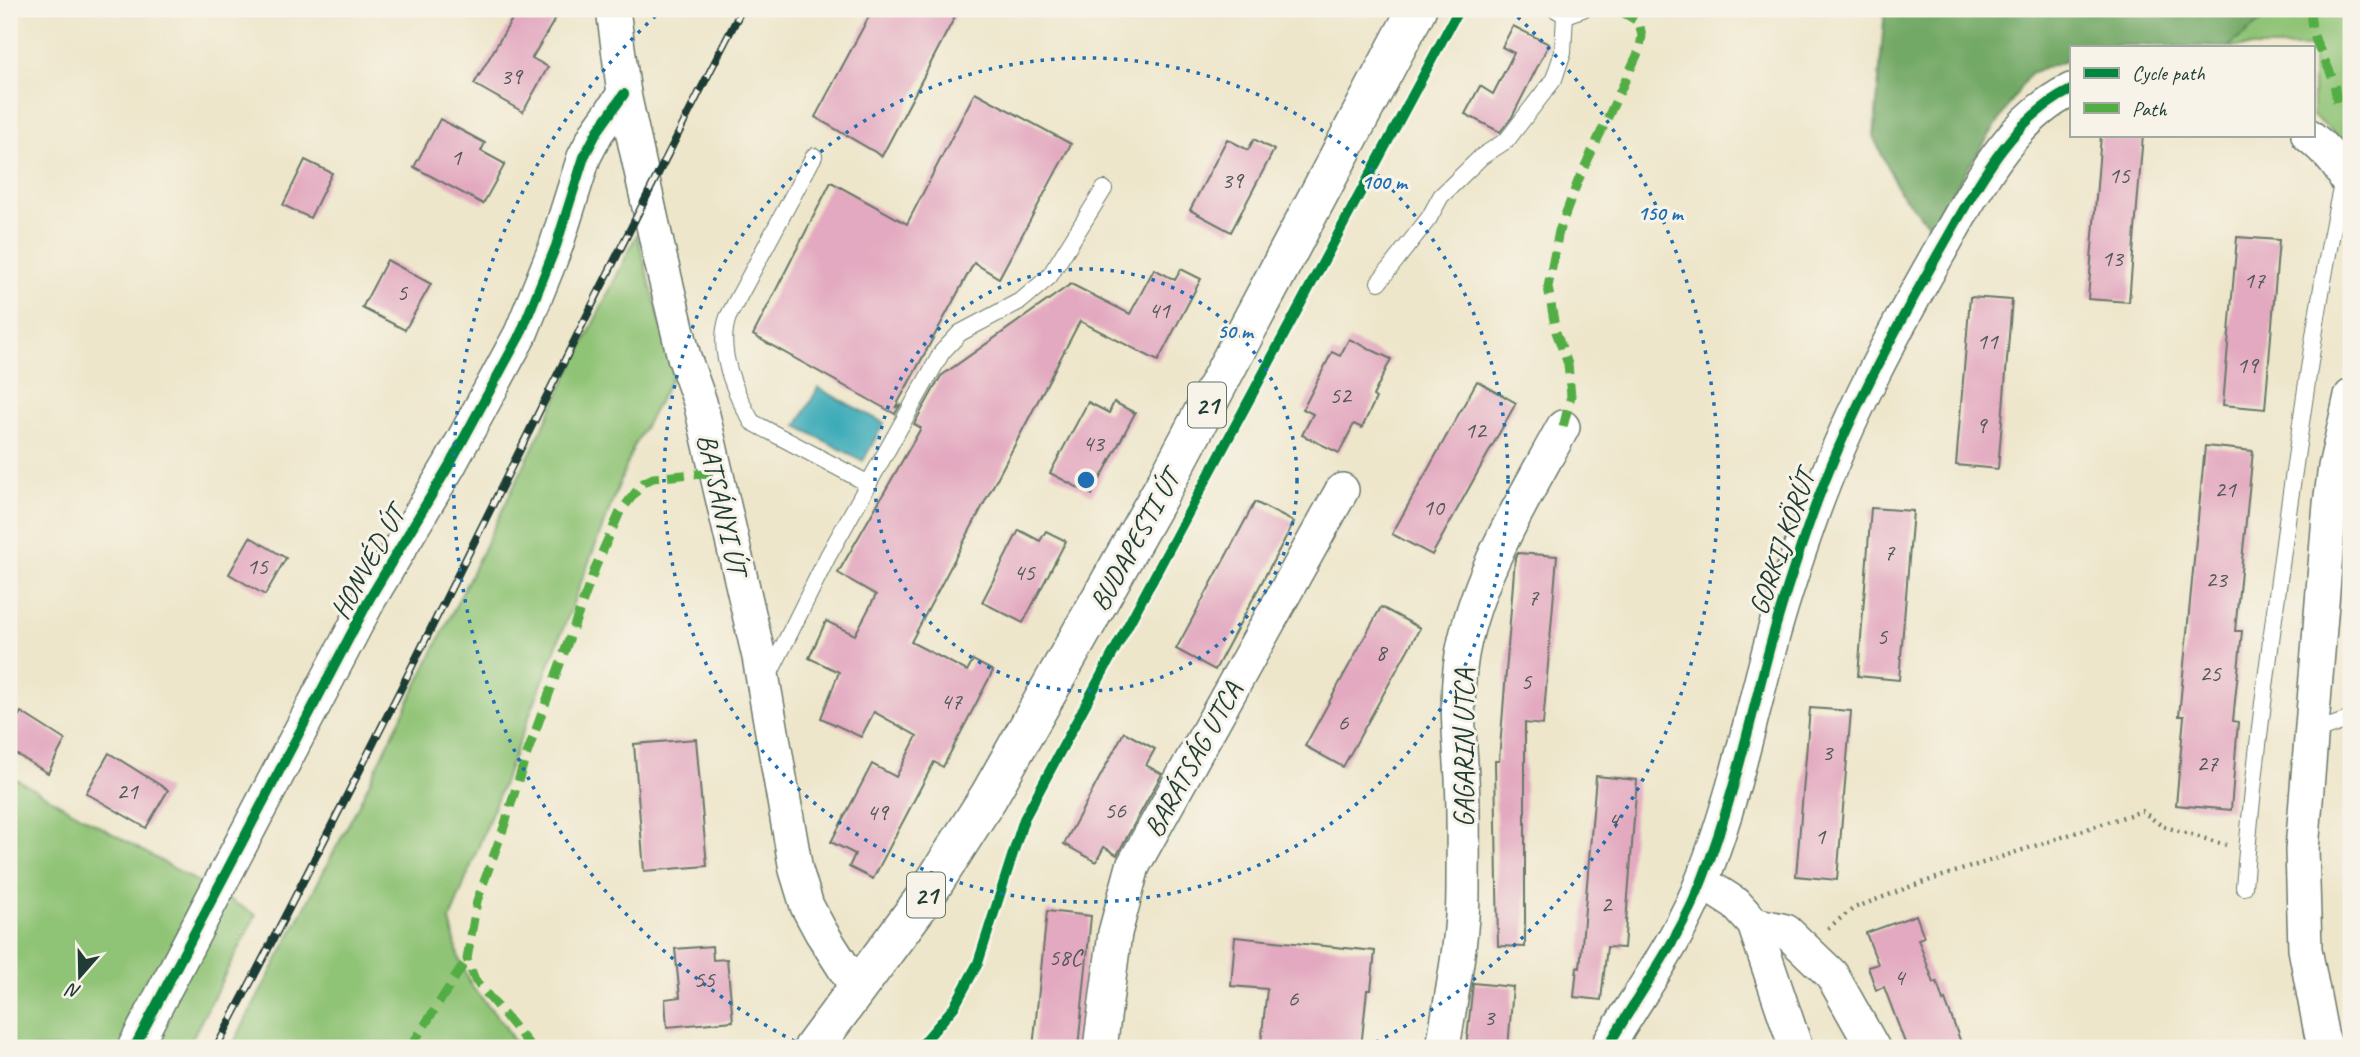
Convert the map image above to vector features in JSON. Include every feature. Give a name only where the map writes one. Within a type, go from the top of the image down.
[{"type":"main road","name":"BUDAPESTI ÚT","points":[[813,1048],[925,897],[989,796],[1163,488],[1417,9]]},
{"type":"street","name":"BATSÁNYI ÚT","points":[[612,9],[624,94],[684,357],[700,402],[764,686],[796,870],[807,906],[858,990]]},
{"type":"street","name":"GORKIJ KÖRÚT","points":[[1607,1048],[1670,946],[1702,882],[1721,829],[1790,580],[1812,515],[1845,435],[1902,318],[1975,190],[2031,116],[2070,90]]},
{"type":"street","name":"HONVÉD ÚT","points":[[134,1048],[370,598],[490,392],[521,332],[556,246],[584,157],[597,132],[624,94]]},
{"type":"street","points":[[2309,136],[2324,148],[2348,182]]},
{"type":"street","points":[[2326,1048],[2305,949],[2302,850],[2313,732],[2341,512],[2335,467],[2351,396]]},
{"type":"street","name":"GAGARIN UTCA","points":[[1443,1048],[1455,974],[1463,894],[1462,780],[1457,727],[1465,640],[1481,590],[1501,545],[1563,427]]},
{"type":"street","name":"BARÁTSÁG UTCA","points":[[1100,1048],[1115,933],[1133,866],[1342,490]]},
{"type":"street","points":[[1702,882],[1737,904],[1754,924],[1796,1048]]},
{"type":"street","points":[[1754,924],[1786,932],[1832,975],[1873,1048]]},
{"type":"lane","points":[[1379,282],[1429,218],[1441,196],[1480,157],[1507,140],[1553,79],[1563,52],[1560,12],[1583,9]]},
{"type":"lane","points":[[814,156],[728,317],[722,341],[739,397],[752,422],[869,484]]},
{"type":"lane","points":[[2244,887],[2251,798],[2303,410],[2327,250],[2348,182]]},
{"type":"lane","points":[[764,686],[828,556],[942,352],[960,333],[1022,300],[1049,277],[1104,189]]},
{"type":"lane","points":[[2313,732],[2351,719]]},
{"type":"path","points":[[1810,954],[1828,928],[1854,908],[1912,886],[2142,811],[2162,826],[2247,850]]},
{"type":"green space","points":[[1885,9],[2281,9],[2271,13],[2229,46],[2070,46],[2070,59],[2030,73],[1930,226],[1899,191],[1874,138]]},
{"type":"green space","points":[[2281,9],[2351,9],[2351,147],[2314,117],[2314,46],[2229,46],[2271,13]]},
{"type":"green space","points":[[637,234],[674,374],[634,446],[450,920],[459,959],[473,988],[503,1023],[518,1048],[231,1048],[358,806]]},
{"type":"green space","points":[[9,775],[256,915],[187,1048],[9,1048]]},
{"type":"water","points":[[818,388],[884,423],[863,461],[797,426]]},
{"type":"building","points":[[518,9],[561,9],[532,58],[548,67],[523,112],[474,84]]},
{"type":"building","points":[[873,9],[959,9],[882,156],[815,117]]},
{"type":"building","points":[[1513,26],[1549,44],[1512,117],[1500,132],[1465,114],[1480,86],[1493,94],[1514,53],[1502,47]]},
{"type":"building","points":[[975,92],[1071,144],[999,278],[974,263],[895,408],[901,404],[895,414],[753,335],[831,182],[907,224]]},
{"type":"building","points":[[440,119],[485,143],[481,151],[505,164],[483,204],[414,167]]},
{"type":"building","points":[[2101,136],[2143,136],[2129,302],[2088,299]]},
{"type":"building","points":[[1227,139],[1248,150],[1254,139],[1274,150],[1231,232],[1190,210]]},
{"type":"building","points":[[305,160],[332,173],[310,218],[283,205]]},
{"type":"building","points":[[2237,237],[2279,240],[2265,409],[2223,405]]},
{"type":"building","points":[[387,260],[431,284],[405,330],[362,308]]},
{"type":"building","points":[[1154,269],[1175,280],[1181,269],[1201,279],[1158,361],[1080,321],[911,642],[967,671],[973,660],[993,671],[943,767],[934,762],[873,879],[849,867],[855,854],[831,842],[872,764],[896,777],[917,736],[874,712],[861,737],[821,718],[839,672],[809,658],[826,621],[855,635],[876,595],[838,573],[921,428],[914,424],[941,376],[1071,284],[1130,314]]},
{"type":"building","points":[[1970,297],[2012,300],[1998,469],[1956,465]]},
{"type":"building","points":[[1349,339],[1391,359],[1373,396],[1376,398],[1362,428],[1354,424],[1339,453],[1302,435],[1313,414],[1303,409],[1332,352],[1340,356]]},
{"type":"building","points":[[1477,381],[1516,403],[1432,555],[1392,534]]},
{"type":"building","points":[[1088,402],[1109,413],[1114,402],[1135,413],[1092,495],[1050,473]]},
{"type":"building","points":[[2205,446],[2253,451],[2235,631],[2242,631],[2233,721],[2238,722],[2231,810],[2176,805],[2184,716],[2179,716]]},
{"type":"building","points":[[1255,502],[1294,522],[1215,670],[1176,649]]},
{"type":"building","points":[[1871,508],[1913,511],[1899,680],[1858,676]]},
{"type":"building","points":[[1019,530],[1040,541],[1046,531],[1066,541],[1023,623],[982,602]]},
{"type":"building","points":[[250,537],[286,558],[265,595],[229,574]]},
{"type":"building","points":[[1518,553],[1557,556],[1543,725],[1525,723],[1525,947],[1498,946],[1495,761],[1499,761],[1515,558]]},
{"type":"building","points":[[1381,607],[1420,628],[1343,767],[1305,746]]},
{"type":"building","points":[[1810,708],[1851,711],[1837,880],[1796,876]]},
{"type":"building","points":[[21,712],[65,740],[48,773],[9,750],[9,733]]},
{"type":"building","points":[[1124,732],[1155,749],[1146,765],[1162,774],[1117,855],[1104,847],[1096,862],[1064,844]]},
{"type":"building","points":[[696,739],[707,866],[644,871],[634,744]]},
{"type":"building","points":[[109,753],[168,790],[146,828],[86,793]]},
{"type":"building","points":[[1596,776],[1637,780],[1624,948],[1607,947],[1601,1000],[1574,997],[1577,967],[1580,968]]},
{"type":"building","points":[[1047,911],[1091,916],[1078,1048],[1033,1048]]},
{"type":"building","points":[[1916,915],[1924,937],[1918,939],[1963,1048],[1907,1048],[1884,987],[1876,990],[1868,967],[1878,964],[1866,933]]},
{"type":"building","points":[[1235,937],[1375,951],[1371,990],[1367,990],[1361,1048],[1315,1048],[1261,1043],[1267,989],[1231,986]]},
{"type":"building","points":[[712,946],[713,960],[727,959],[733,1021],[667,1027],[665,999],[680,997],[675,949]]},
{"type":"building","points":[[1473,983],[1513,987],[1508,1048],[1466,1048]]},
{"type":"railway","points":[[216,1048],[350,789],[742,9]]},
{"type":"marked path","points":[[1563,427],[1571,396],[1568,364],[1556,332],[1548,287],[1559,231],[1578,181],[1639,51],[1642,36],[1639,22],[1617,9]]},
{"type":"marked path","points":[[2311,9],[2312,28],[2330,71],[2337,102]]},
{"type":"marked path","points":[[532,1048],[475,980],[467,959],[477,901],[524,762],[596,566],[620,512],[643,483],[653,478],[692,474],[717,475]]},
{"type":"marked path","points":[[410,1048],[467,959]]},
{"type":"cycle path","points":[[919,1048],[954,1007],[978,963],[1024,819],[1459,9]]},
{"type":"cycle path","points":[[1607,1048],[1671,944],[1694,901],[1731,796],[1794,567],[1825,480],[1872,376],[1957,221],[1997,156],[2030,118],[2070,91]]},
{"type":"cycle path","points":[[134,1048],[370,598],[450,464],[521,333],[556,246],[584,157],[597,132],[624,94]]}]
